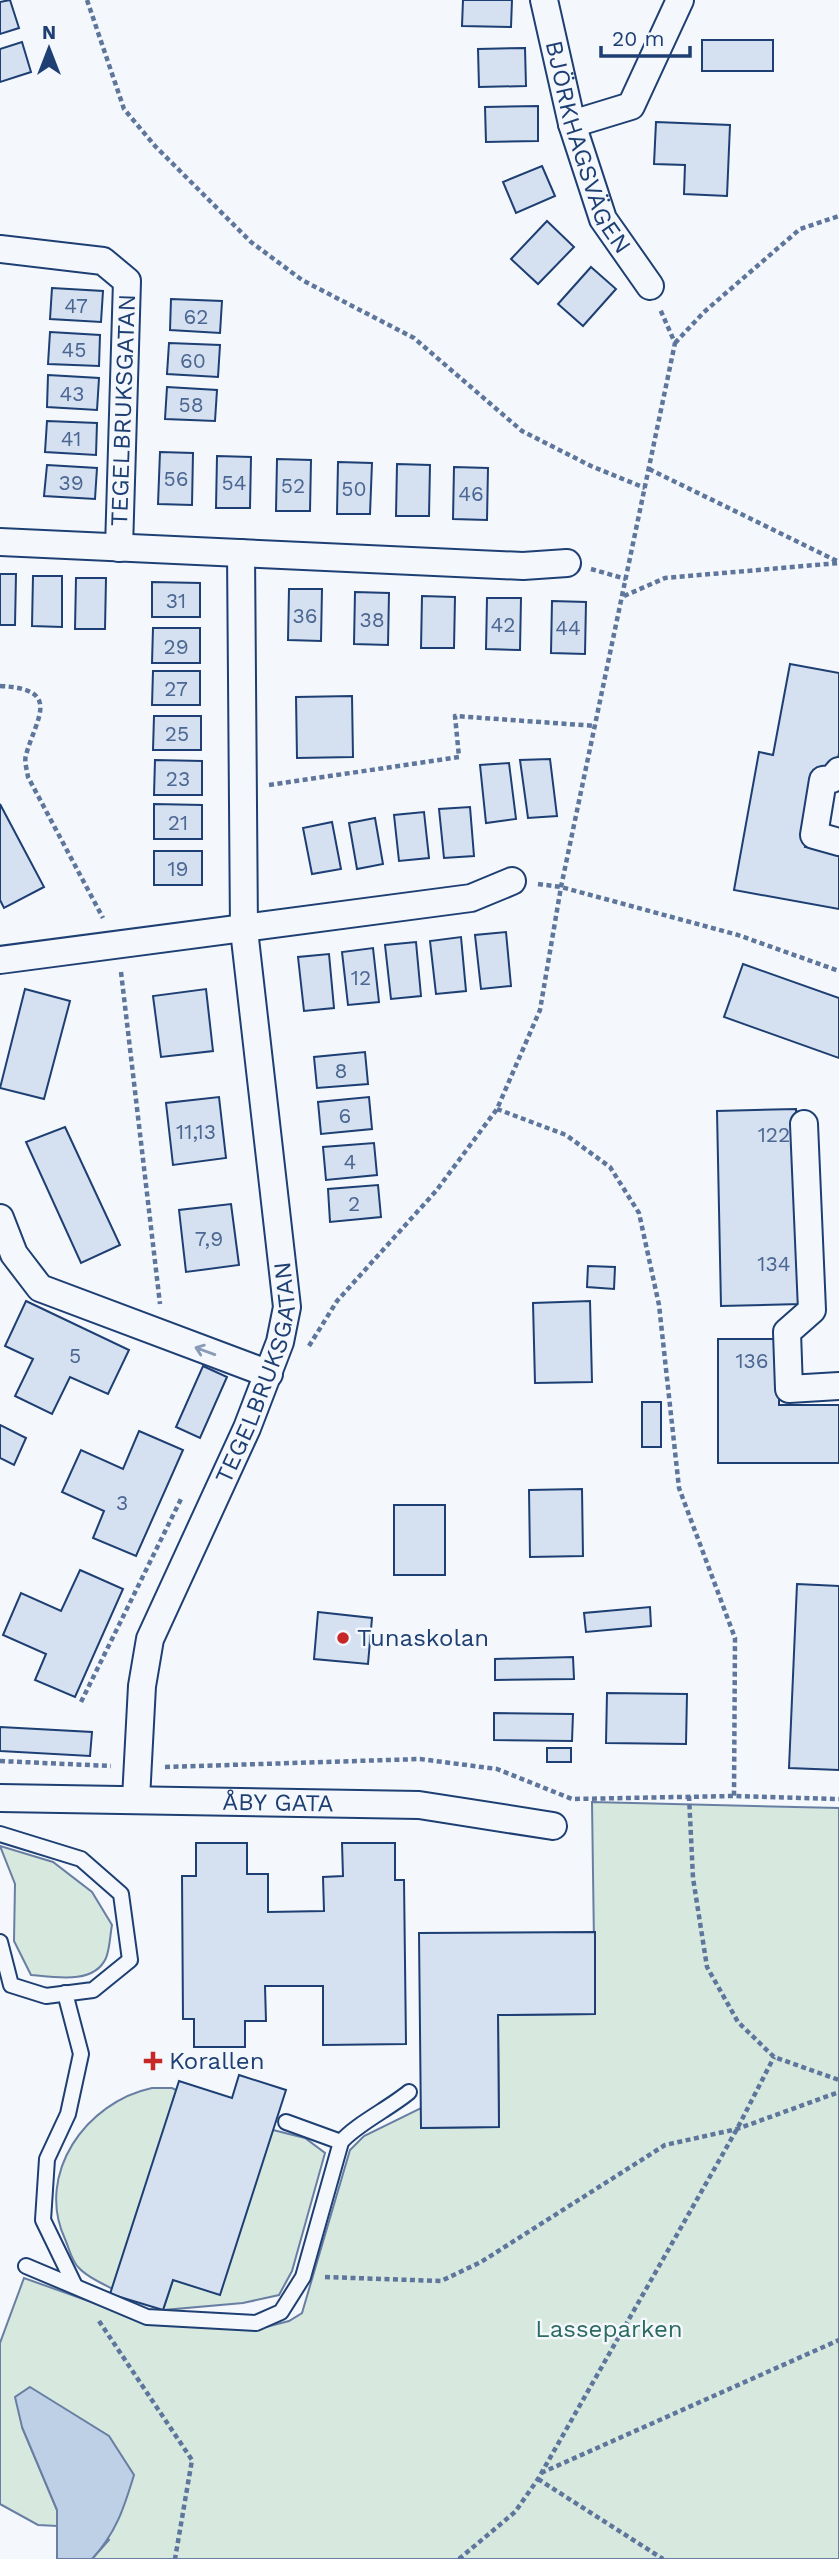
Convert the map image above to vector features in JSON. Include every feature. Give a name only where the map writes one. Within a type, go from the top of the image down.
[{"type":"street","name":"BJÖRKHAGSVÄGEN","points":[[544,0],[572,124],[603,219],[650,286]]},
{"type":"street","points":[[572,124],[631,106],[680,0]]},
{"type":"street","name":"TEGELBRUKSGATAN","points":[[0,249],[103,261],[127,281],[119,548]]},
{"type":"street","name":"TEGELBRUKSGATAN","points":[[0,542],[523,566],[566,563]]},
{"type":"street","name":"TEGELBRUKSGATAN","points":[[135,1800],[142,1686],[150,1639],[269,1374],[287,1307],[244,930],[241,553]]},
{"type":"street","points":[[839,771],[832,779],[823,780],[814,835],[839,842]]},
{"type":"street","points":[[0,960],[244,930],[471,898],[512,881]]},
{"type":"street","points":[[804,1124],[812,1310],[787,1332],[789,1390],[839,1386]]},
{"type":"street","points":[[0,1219],[14,1254],[40,1289],[269,1374]]},
{"type":"street","name":"ÅBY GATA","points":[[0,1798],[419,1805],[553,1826]]},
{"type":"lane","points":[[0,1835],[81,1859],[121,1894],[131,1960],[93,1990],[46,1996],[11,1985],[0,1942]]},
{"type":"lane","points":[[65,1993],[81,2054],[68,2114],[47,2160],[43,2220],[75,2286]]},
{"type":"lane","points":[[26,2266],[147,2317],[257,2323],[281,2312],[303,2277],[341,2142],[351,2130],[387,2110],[409,2092]]},
{"type":"lane","points":[[286,2122],[341,2142]]},
{"type":"path","points":[[87,0],[124,109],[155,146],[251,242],[302,280],[414,338],[522,431],[591,466],[645,488]]},
{"type":"path","points":[[303,1356],[337,1301],[436,1191],[497,1109],[540,1010],[561,887],[675,343],[704,312],[800,229],[839,216]]},
{"type":"path","points":[[650,286],[675,343]]},
{"type":"path","points":[[649,468],[839,563]]},
{"type":"path","points":[[623,596],[665,578],[839,563]]},
{"type":"path","points":[[0,686],[28,690],[38,700],[42,715],[25,757],[28,777],[118,945],[164,1336]]},
{"type":"path","points":[[243,789],[459,757],[455,716],[596,726]]},
{"type":"path","points":[[561,887],[738,935],[839,971]]},
{"type":"path","points":[[497,1109],[566,1135],[610,1167],[639,1213],[659,1305],[679,1488],[735,1638],[734,1797]]},
{"type":"path","points":[[0,1761],[194,1768],[420,1759],[497,1769],[572,1799],[734,1797],[839,1800]]},
{"type":"path","points":[[689,1797],[693,1878],[707,1967],[737,2022],[774,2057],[839,2080]]},
{"type":"path","points":[[459,2559],[516,2512],[539,2476],[737,2129],[774,2057]]},
{"type":"path","points":[[303,2277],[441,2281],[481,2262],[665,2145],[737,2129],[839,2092]]},
{"type":"path","points":[[75,2286],[192,2460],[176,2559]]},
{"type":"path","points":[[539,2476],[839,2340]]},
{"type":"path","points":[[539,2476],[663,2559]]},
{"type":"green space","name":"Lasseparken","points":[[592,1802],[839,1808],[839,2559],[92,2559],[109,2540],[22,2427],[57,2510],[57,2526],[38,2525],[0,2504],[0,2343],[24,2278],[150,2323],[266,2327],[289,2321],[302,2313],[350,2150],[364,2136],[421,2108],[421,2128],[499,2127],[498,2015],[595,2014]]},
{"type":"green space","points":[[0,1846],[53,1862],[92,1892],[112,1925],[106,1958],[100,1967],[83,1976],[62,1978],[31,1975],[14,1941],[15,1884]]},
{"type":"green space","points":[[152,2088],[172,2088],[185,2094],[121,2293],[88,2276],[74,2262],[57,2214],[57,2190],[62,2166],[72,2144],[88,2125],[106,2108],[128,2096]]},
{"type":"green space","points":[[273,2130],[305,2138],[325,2153],[292,2271],[279,2295],[243,2303],[163,2310],[173,2280]]},
{"type":"water","points":[[30,2387],[109,2436],[134,2475],[118,2520],[92,2559],[57,2559],[57,2510],[22,2427],[15,2397]]},
{"type":"building","points":[[10,0],[19,28],[0,34],[0,2]]},
{"type":"building","points":[[463,0],[512,0],[511,27],[462,26]]},
{"type":"building","points":[[702,40],[773,40],[773,71],[702,71]]},
{"type":"building","points":[[22,42],[31,72],[0,82],[0,49]]},
{"type":"building","points":[[525,48],[526,86],[479,87],[478,49]]},
{"type":"building","points":[[538,106],[538,141],[486,142],[485,107]]},
{"type":"building","points":[[656,122],[730,125],[727,196],[684,194],[685,165],[654,164]]},
{"type":"building","points":[[542,166],[555,196],[516,213],[503,182]]},
{"type":"building","points":[[547,221],[574,247],[538,284],[511,259]]},
{"type":"building","points":[[591,267],[616,289],[583,326],[558,304]]},
{"type":"building","points":[[52,288],[103,291],[101,322],[50,319]]},
{"type":"building","points":[[171,299],[222,301],[220,333],[170,330]]},
{"type":"building","points":[[50,332],[100,335],[99,366],[48,364]]},
{"type":"building","points":[[169,343],[220,345],[218,377],[167,374]]},
{"type":"building","points":[[48,375],[99,378],[97,410],[47,407]]},
{"type":"building","points":[[167,387],[217,390],[215,421],[165,419]]},
{"type":"building","points":[[47,421],[97,423],[96,455],[45,452]]},
{"type":"building","points":[[160,452],[193,453],[192,505],[158,504]]},
{"type":"building","points":[[217,456],[251,457],[250,508],[216,508]]},
{"type":"building","points":[[277,459],[311,460],[310,511],[276,511]]},
{"type":"building","points":[[338,462],[372,463],[370,514],[337,514]]},
{"type":"building","points":[[397,464],[430,465],[429,516],[396,516]]},
{"type":"building","points":[[47,465],[97,468],[95,499],[44,496]]},
{"type":"building","points":[[454,467],[488,468],[487,520],[453,519]]},
{"type":"building","points":[[0,574],[16,574],[15,625],[0,625]]},
{"type":"building","points":[[33,576],[62,576],[62,627],[32,626]]},
{"type":"building","points":[[76,578],[106,578],[105,629],[75,629]]},
{"type":"building","points":[[152,582],[200,583],[200,617],[152,617]]},
{"type":"building","points":[[289,589],[322,589],[321,641],[288,640]]},
{"type":"building","points":[[355,592],[389,593],[388,645],[354,644]]},
{"type":"building","points":[[422,596],[455,597],[454,648],[421,648]]},
{"type":"building","points":[[487,598],[521,598],[520,650],[486,649]]},
{"type":"building","points":[[552,601],[586,602],[585,654],[551,653]]},
{"type":"building","points":[[153,628],[200,628],[200,663],[152,663]]},
{"type":"building","points":[[790,664],[839,673],[839,753],[836,772],[819,769],[805,847],[839,853],[839,909],[734,890],[759,752],[773,755]]},
{"type":"building","points":[[153,671],[200,671],[200,705],[152,705]]},
{"type":"building","points":[[352,696],[353,757],[297,758],[296,697]]},
{"type":"building","points":[[154,716],[201,716],[201,750],[153,750]]},
{"type":"building","points":[[550,759],[557,816],[528,818],[520,760]]},
{"type":"building","points":[[155,760],[202,761],[202,795],[154,795]]},
{"type":"building","points":[[509,763],[516,819],[486,823],[480,765]]},
{"type":"building","points":[[0,804],[44,887],[4,908],[0,900]]},
{"type":"building","points":[[154,804],[202,805],[202,839],[154,839]]},
{"type":"building","points":[[470,807],[474,856],[444,858],[439,809]]},
{"type":"building","points":[[424,812],[429,858],[399,861],[394,815]]},
{"type":"building","points":[[375,818],[383,864],[357,869],[349,823]]},
{"type":"building","points":[[332,822],[341,869],[312,874],[303,828]]},
{"type":"building","points":[[154,851],[202,851],[202,885],[154,885]]},
{"type":"building","points":[[506,932],[511,986],[481,989],[475,935]]},
{"type":"building","points":[[461,937],[466,991],[436,994],[430,941]]},
{"type":"building","points":[[416,942],[421,996],[391,999],[385,945]]},
{"type":"building","points":[[373,948],[379,1002],[348,1005],[342,952]]},
{"type":"building","points":[[329,954],[334,1008],[304,1011],[298,957]]},
{"type":"building","points":[[743,964],[839,998],[839,1058],[724,1017]]},
{"type":"building","points":[[25,989],[70,1001],[44,1099],[0,1088]]},
{"type":"building","points":[[206,989],[213,1051],[161,1057],[153,996]]},
{"type":"building","points":[[365,1052],[368,1084],[317,1088],[314,1057]]},
{"type":"building","points":[[219,1097],[226,1158],[173,1165],[166,1103]]},
{"type":"building","points":[[369,1097],[372,1129],[321,1134],[318,1102]]},
{"type":"building","points":[[796,1109],[800,1304],[721,1306],[717,1111]]},
{"type":"building","points":[[65,1127],[120,1245],[81,1263],[26,1142]]},
{"type":"building","points":[[374,1143],[377,1175],[326,1180],[323,1147]]},
{"type":"building","points":[[378,1185],[381,1217],[330,1222],[328,1189]]},
{"type":"building","points":[[231,1204],[239,1265],[186,1272],[179,1210]]},
{"type":"building","points":[[588,1266],[615,1267],[614,1289],[587,1287]]},
{"type":"building","points":[[26,1301],[129,1350],[108,1394],[70,1377],[52,1414],[15,1396],[33,1359],[5,1346]]},
{"type":"building","points":[[590,1301],[592,1382],[535,1383],[533,1303]]},
{"type":"building","points":[[718,1339],[779,1339],[779,1405],[839,1405],[839,1463],[718,1463]]},
{"type":"building","points":[[203,1366],[227,1377],[200,1438],[176,1427]]},
{"type":"building","points":[[642,1402],[661,1402],[661,1447],[642,1447]]},
{"type":"building","points":[[0,1425],[26,1438],[14,1465],[0,1458]]},
{"type":"building","points":[[139,1431],[183,1450],[136,1556],[93,1538],[104,1511],[62,1492],[81,1450],[123,1469]]},
{"type":"building","points":[[582,1489],[583,1556],[530,1557],[529,1490]]},
{"type":"building","points":[[394,1505],[445,1505],[445,1575],[394,1575]]},
{"type":"building","points":[[80,1570],[123,1589],[75,1697],[35,1680],[46,1654],[3,1635],[21,1593],[61,1611]]},
{"type":"building","points":[[797,1584],[839,1586],[839,1770],[789,1768]]},
{"type":"building","points":[[650,1607],[651,1626],[586,1632],[584,1613]]},
{"type":"building","name":"Tunaskolan","points":[[318,1612],[372,1618],[368,1664],[314,1659]]},
{"type":"building","points":[[573,1657],[574,1679],[495,1680],[495,1659]]},
{"type":"building","points":[[607,1693],[687,1694],[686,1744],[606,1743]]},
{"type":"building","points":[[494,1713],[573,1714],[572,1741],[494,1740]]},
{"type":"building","points":[[0,1727],[92,1732],[90,1756],[0,1751]]},
{"type":"building","points":[[547,1748],[571,1748],[571,1762],[547,1762]]},
{"type":"building","points":[[196,1843],[247,1843],[247,1874],[268,1874],[268,1912],[324,1911],[323,1877],[343,1876],[342,1843],[395,1843],[395,1880],[404,1880],[406,2044],[323,2045],[323,1986],[265,1986],[266,2021],[245,2021],[245,2047],[194,2047],[194,2019],[183,2019],[182,1876],[196,1876]]},
{"type":"building","points":[[595,1932],[595,2014],[498,2015],[499,2127],[421,2128],[419,1933]]},
{"type":"building","points":[[239,2075],[286,2090],[220,2295],[173,2280],[163,2310],[110,2294],[179,2081],[232,2098]]},
{"type":"place","name":"Tunaskolan","points":[[343,1638]]},
{"type":"place","name":"Korallen","points":[[153,2061]]}]
